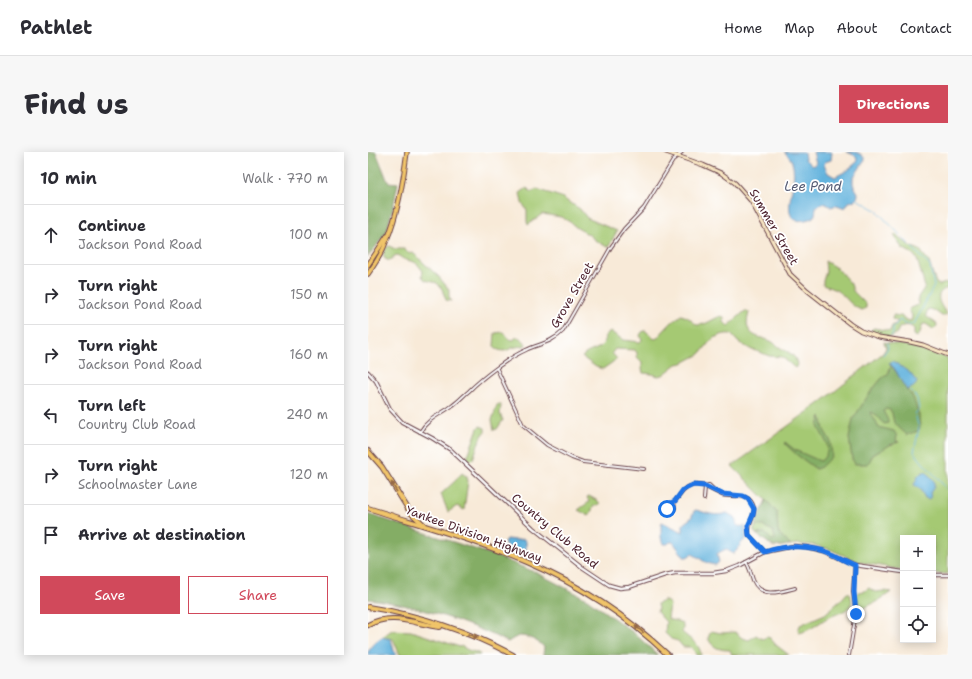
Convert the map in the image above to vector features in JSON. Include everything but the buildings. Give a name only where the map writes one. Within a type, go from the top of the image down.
[{"type":"highway","points":[[368,451],[382,467],[410,512],[428,527]]},
{"type":"highway","name":"Yankee Division Highway","points":[[368,508],[510,555],[558,577],[592,596],[620,615],[668,655]]},
{"type":"highway","points":[[368,607],[412,616],[449,628],[484,641],[513,655]]},
{"type":"highway","points":[[368,624],[391,618],[449,628]]},
{"type":"main road","points":[[368,274],[383,249],[390,231],[399,201],[407,152]]},
{"type":"main road","name":"Summer Street","points":[[666,152],[721,173],[741,189],[757,211],[790,274],[807,290],[850,324],[880,337],[923,345],[948,355]]},
{"type":"main road","points":[[368,265],[390,231]]},
{"type":"street","name":"Grove Street","points":[[420,432],[431,420],[455,404],[469,390],[497,369],[525,350],[556,338],[563,331],[611,247],[644,208],[682,152]]},
{"type":"street","points":[[497,369],[524,425],[547,444],[572,458],[583,462],[644,469]]},
{"type":"street","points":[[368,372],[376,381],[393,413],[402,422],[420,432]]},
{"type":"street","name":"Country Club Road","points":[[420,432],[442,444],[454,453],[533,528],[582,567],[609,585],[620,588],[629,587],[675,573],[713,573],[731,569],[765,552],[788,547],[806,547],[830,553],[855,565],[900,572]]},
{"type":"street","points":[[674,502],[675,508],[671,512],[666,508],[667,505],[674,502],[688,486],[698,485],[705,486],[722,494],[743,496],[748,499],[754,509],[748,526],[749,535],[765,552]]},
{"type":"street","points":[[704,499],[705,486]]},
{"type":"street","points":[[746,561],[755,584],[762,591],[774,593],[795,588]]},
{"type":"street","points":[[849,655],[856,618],[854,592],[855,565]]},
{"type":"street","points":[[936,575],[948,575]]},
{"type":"green space","points":[[368,152],[376,152],[388,182],[398,183],[386,233],[368,257]]},
{"type":"green space","points":[[527,188],[531,192],[537,189],[564,198],[580,209],[587,218],[617,231],[609,246],[607,247],[595,240],[561,217],[542,214],[528,225],[527,210],[522,203],[520,193]]},
{"type":"green space","points":[[895,234],[910,246],[920,250],[929,262],[936,283],[940,285],[948,282],[948,288],[943,290],[939,296],[940,303],[947,314],[942,316],[934,310],[928,309],[926,316],[937,324],[937,326],[933,329],[926,324],[923,324],[917,337],[914,335],[914,329],[909,326],[899,328],[894,335],[890,337],[882,337],[871,330],[874,328],[890,331],[892,326],[897,323],[897,321],[892,319],[893,315],[901,316],[911,321],[912,316],[909,309],[918,305],[918,297],[925,287],[917,259],[913,254],[902,248],[894,235]]},
{"type":"green space","points":[[389,246],[395,249],[404,249],[407,252],[413,253],[439,277],[447,287],[451,301],[446,300],[442,289],[437,283],[425,280],[422,276],[423,271],[416,263],[405,260],[397,255],[390,261],[385,259],[384,251]]},
{"type":"green space","points":[[825,261],[838,269],[851,284],[853,291],[866,304],[866,308],[862,310],[854,306],[839,292],[823,285],[826,271]]},
{"type":"green space","points":[[745,311],[749,312],[747,324],[750,331],[756,336],[771,341],[791,354],[797,362],[797,366],[795,368],[782,357],[769,356],[752,350],[738,342],[731,334],[716,337],[708,343],[700,354],[683,363],[677,364],[663,375],[658,376],[643,373],[642,362],[637,357],[635,350],[615,349],[612,353],[617,359],[603,369],[596,367],[582,357],[600,347],[605,340],[606,334],[611,332],[623,340],[640,342],[642,340],[640,335],[643,331],[646,331],[656,339],[681,315],[687,317],[697,325],[707,323],[721,316],[724,318],[724,322],[728,326]]},
{"type":"green space","points":[[504,332],[509,339],[513,340],[518,337],[524,341],[526,345],[505,351],[496,349],[494,346],[495,333]]},
{"type":"green space","points":[[884,342],[916,347],[948,358],[948,574],[936,573],[936,535],[900,535],[900,569],[859,562],[829,549],[813,545],[798,544],[774,547],[754,532],[766,500],[732,466],[820,403],[883,353],[886,348]]},
{"type":"green space","points":[[891,365],[913,397],[919,415],[920,428],[918,431],[907,435],[894,423],[890,410],[886,409],[883,411],[888,420],[888,423],[885,424],[875,414],[870,412],[878,427],[894,431],[897,436],[896,441],[899,442],[890,445],[873,455],[868,464],[855,464],[852,459],[849,438],[853,419],[869,394],[881,379],[888,374]]},
{"type":"green space","points":[[497,405],[501,405],[500,414],[503,420],[497,429],[494,430],[492,420]]},
{"type":"green space","points":[[821,416],[824,430],[830,440],[832,454],[821,467],[816,469],[784,443],[785,442],[795,450],[820,461],[822,460],[827,451],[827,447],[825,439],[818,426]]},
{"type":"green space","points":[[480,426],[485,428],[485,432],[480,439],[471,461],[467,458]]},
{"type":"green space","points":[[462,473],[467,477],[468,481],[464,510],[457,506],[448,512],[441,494]]},
{"type":"green space","points":[[589,496],[598,501],[600,504],[594,506],[589,516],[578,510],[589,502],[587,497]]},
{"type":"green space","points":[[766,500],[777,512],[778,532],[790,545],[774,547],[756,534],[765,533],[772,540],[775,539],[773,531],[763,526],[755,526]]},
{"type":"green space","points":[[368,514],[496,556],[537,573],[587,599],[634,633],[658,655],[543,655],[544,647],[530,638],[520,636],[508,642],[474,627],[440,615],[404,605],[368,599]]},
{"type":"green space","points":[[869,588],[875,592],[891,592],[863,608],[860,606],[856,597],[858,592],[865,591]]},
{"type":"green space","points":[[847,593],[849,593],[851,599],[849,608],[799,633],[798,631],[800,625],[825,614]]},
{"type":"green space","points":[[663,601],[670,604],[668,619],[679,622],[683,625],[682,632],[699,647],[701,655],[696,655],[691,647],[683,647],[678,641],[671,639],[665,633],[666,622],[657,612],[657,604]]},
{"type":"green space","points":[[392,630],[411,631],[460,647],[461,646],[479,653],[480,655],[400,655],[393,639],[382,637]]},
{"type":"green space","points":[[711,631],[721,633],[735,632],[742,638],[749,640],[756,635],[762,639],[767,637],[789,655],[732,655],[730,650],[720,649],[712,644],[708,638]]},
{"type":"water","name":"Lee Pond","points":[[784,152],[804,152],[805,159],[812,166],[816,163],[813,152],[832,152],[831,160],[825,162],[824,165],[828,173],[835,177],[848,170],[858,161],[856,156],[847,152],[855,152],[862,155],[865,160],[853,178],[853,184],[858,193],[857,198],[849,202],[845,208],[837,205],[831,207],[822,203],[816,207],[815,215],[813,217],[800,221],[794,219],[791,216],[790,210],[794,178],[793,167],[791,159]]},
{"type":"water","points":[[893,361],[910,373],[917,382],[916,385],[907,390],[895,369],[889,363]]},
{"type":"water","points":[[923,472],[926,472],[934,481],[934,487],[930,493],[931,496],[929,499],[925,498],[920,489],[914,485],[918,476]]},
{"type":"water","points":[[696,510],[715,515],[727,513],[734,517],[738,526],[745,526],[746,539],[733,554],[726,549],[717,554],[719,562],[716,565],[706,562],[692,554],[684,557],[673,542],[664,544],[661,538],[662,522],[683,532],[683,524],[691,518]]},
{"type":"water","points":[[506,539],[524,539],[526,541],[526,550],[522,552],[506,546],[504,542]]},
{"type":"water","points":[[382,637],[391,639],[394,651],[397,655],[368,655],[371,647]]},
{"type":"waterway","points":[[855,198],[876,210],[930,266],[934,286],[914,324],[905,324],[900,320],[893,327],[893,333],[891,336]]},
{"type":"waterway","points":[[883,355],[888,348],[887,343]]},
{"type":"waterway","points":[[911,391],[917,398],[919,409],[915,414],[919,428],[914,452],[948,491]]},
{"type":"route","points":[[667,509],[667,505],[674,502],[683,490],[688,486],[693,485],[705,486],[708,489],[722,494],[743,496],[751,502],[754,509],[748,526],[749,535],[752,540],[765,552],[794,546],[820,549],[855,565],[854,592],[856,614]]}]
